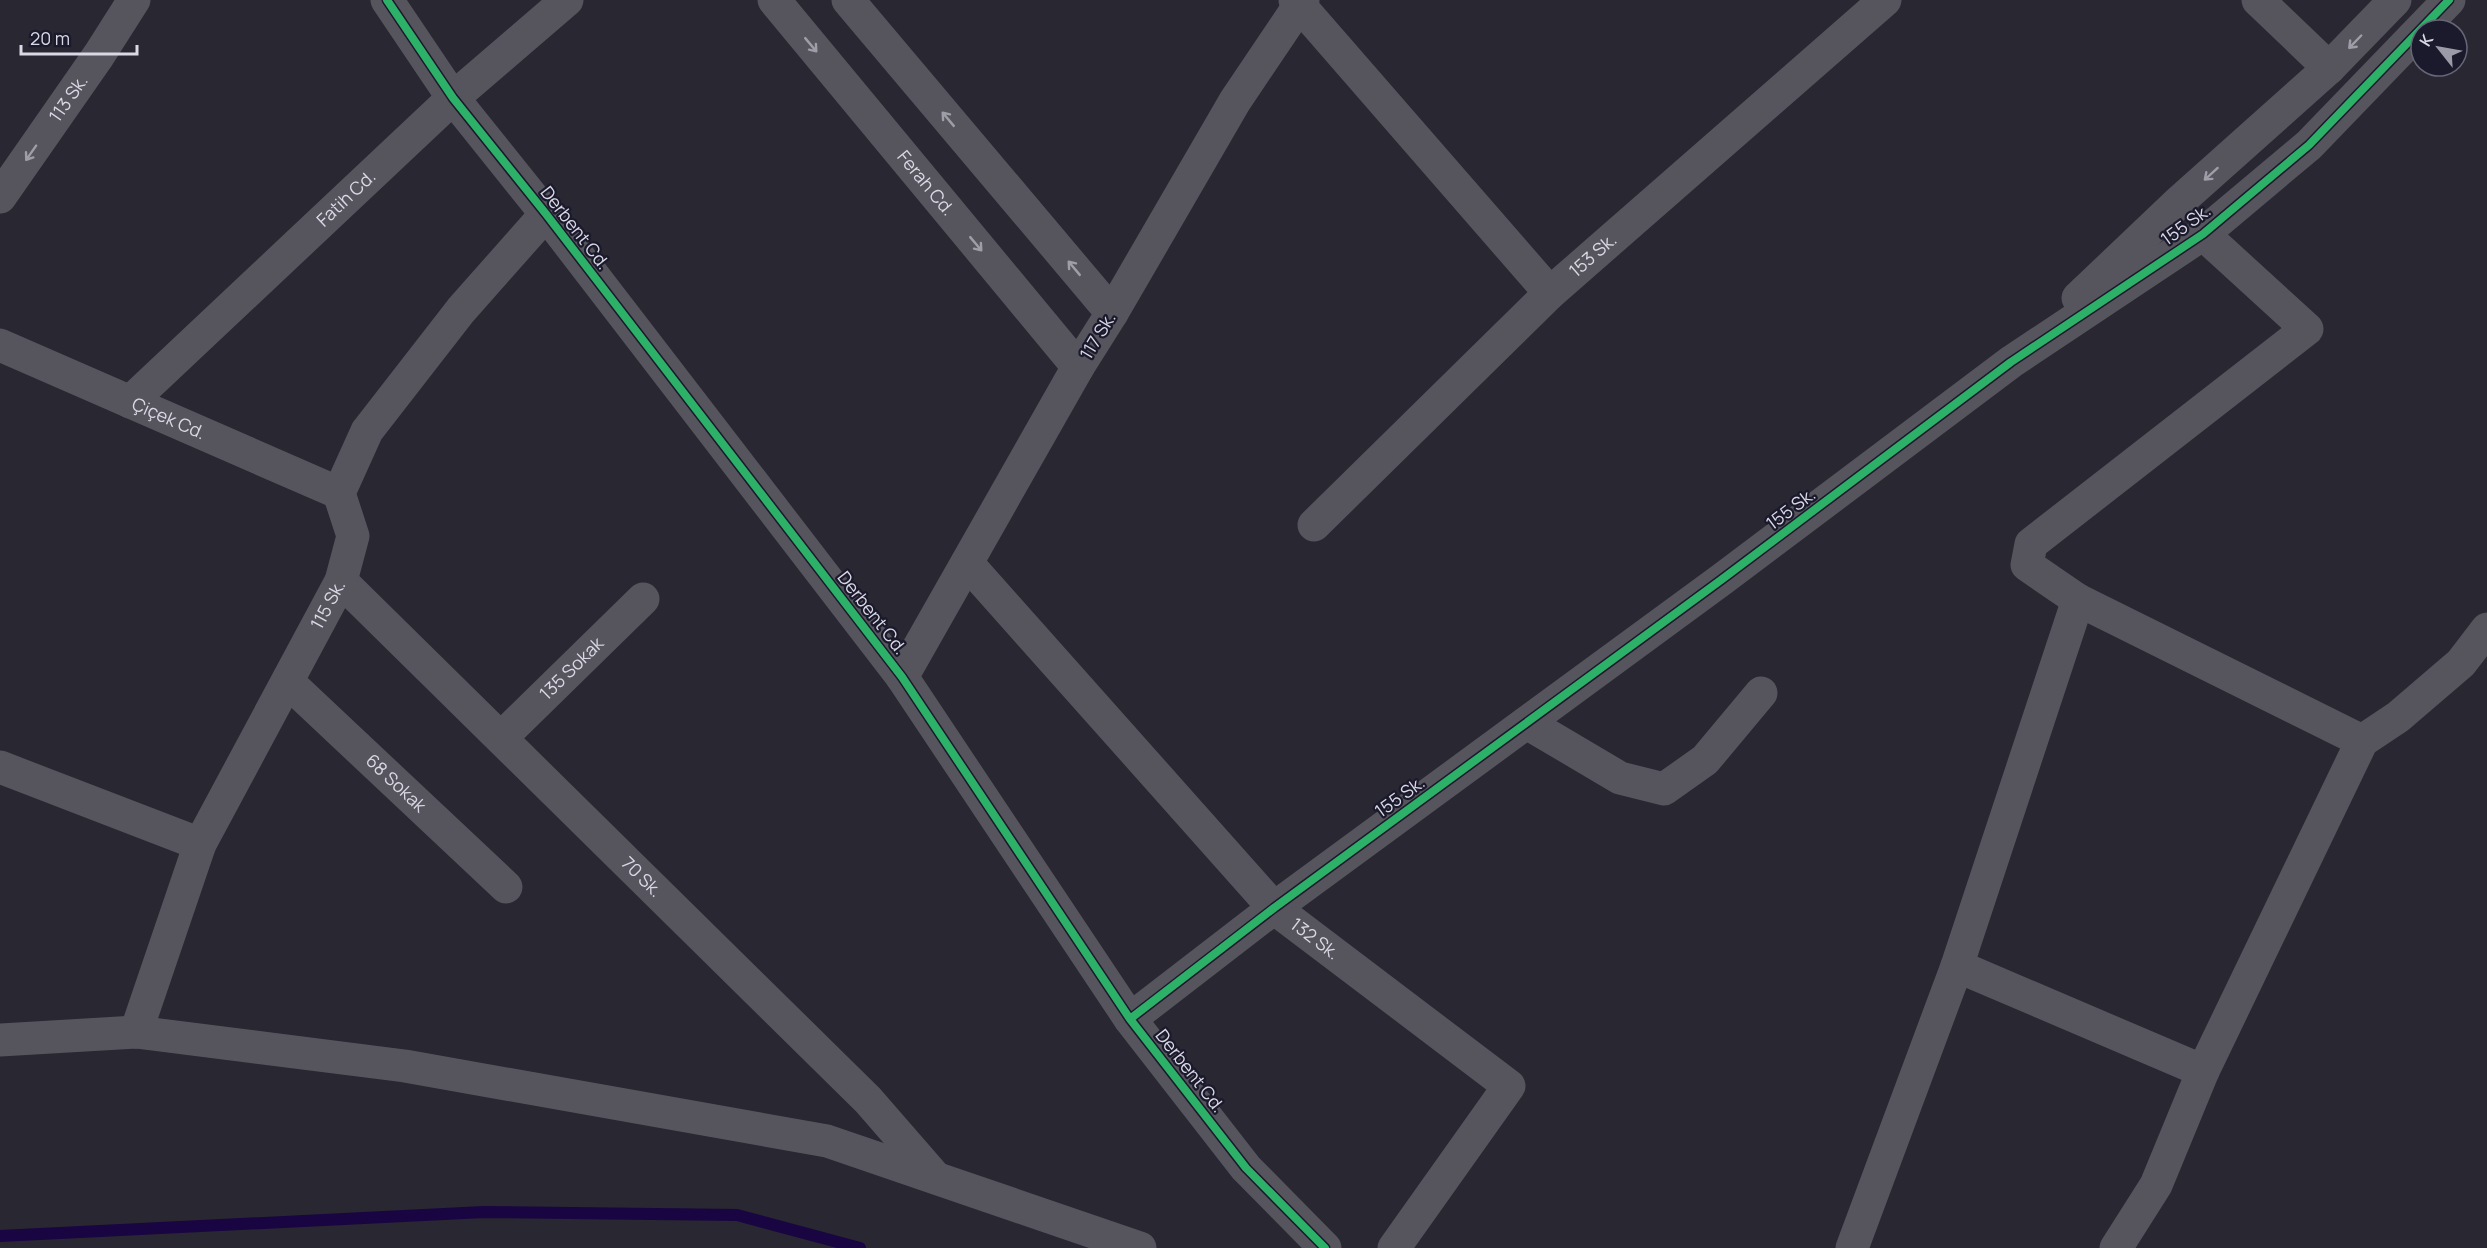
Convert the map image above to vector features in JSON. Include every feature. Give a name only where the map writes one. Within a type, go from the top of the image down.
[{"type":"street","name":"Derbent Cd.","points":[[387,0],[453,98],[546,213],[902,677],[1130,1019],[1246,1168],[1325,1248]]},
{"type":"street","name":"Fatih Cd.","points":[[130,402],[453,98],[567,0]]},
{"type":"street","name":"Ferah Cd.","points":[[774,0],[1078,368]]},
{"type":"street","points":[[848,0],[1112,313]]},
{"type":"street","name":"153 Sk.","points":[[1314,525],[1550,292],[1885,0]]},
{"type":"street","points":[[2258,0],[2330,68]]},
{"type":"street","name":"155 Sk.","points":[[2011,362],[2180,201],[2330,68],[2395,0]]},
{"type":"street","name":"155 Sk.","points":[[1130,1019],[1274,908],[1527,723],[2011,362],[2203,234],[2309,145],[2449,0]]},
{"type":"street","name":"113 Sk.","points":[[0,196],[99,55],[132,1]]},
{"type":"street","name":"117 Sk.","points":[[902,677],[1078,368],[1235,101],[1299,1]]},
{"type":"street","points":[[1299,1],[1550,292]]},
{"type":"street","points":[[339,493],[368,431],[461,310],[546,213]]},
{"type":"street","points":[[2203,234],[2307,330],[2031,544],[2027,565],[2078,600],[2362,741]]},
{"type":"street","name":"Çiçek Cd.","points":[[0,345],[339,493]]},
{"type":"street","name":"115 Sk.","points":[[136,1032],[200,844],[341,581],[353,536],[339,493]]},
{"type":"street","name":"132 Sk.","points":[[967,563],[1274,908],[1509,1086],[1394,1248]]},
{"type":"street","name":"70 Sk.","points":[[341,581],[868,1100],[936,1179]]},
{"type":"street","name":"135 Sokak","points":[[501,738],[643,599]]},
{"type":"street","points":[[1852,1248],[1958,966],[2078,600]]},
{"type":"street","points":[[2116,1248],[2156,1185],[2203,1071],[2362,741],[2398,717],[2461,663],[2487,628]]},
{"type":"street","name":"68 Sokak","points":[[288,682],[506,887]]},
{"type":"street","points":[[1527,723],[1620,778],[1664,789],[1705,760],[1761,693]]},
{"type":"street","points":[[0,767],[200,844]]},
{"type":"street","points":[[1958,966],[2203,1071]]},
{"type":"street","points":[[0,1040],[136,1032],[405,1066],[826,1141],[1140,1248]]},
{"type":"waterway","points":[[0,1236],[484,1212],[737,1215],[860,1248]]},
{"type":"cycle path","points":[[387,0],[453,98],[546,214],[902,677],[1130,1019],[1246,1168],[1325,1248]]},
{"type":"cycle path","points":[[1130,1019],[1274,908],[1721,580],[2011,362],[2203,234],[2309,145],[2449,0]]}]
